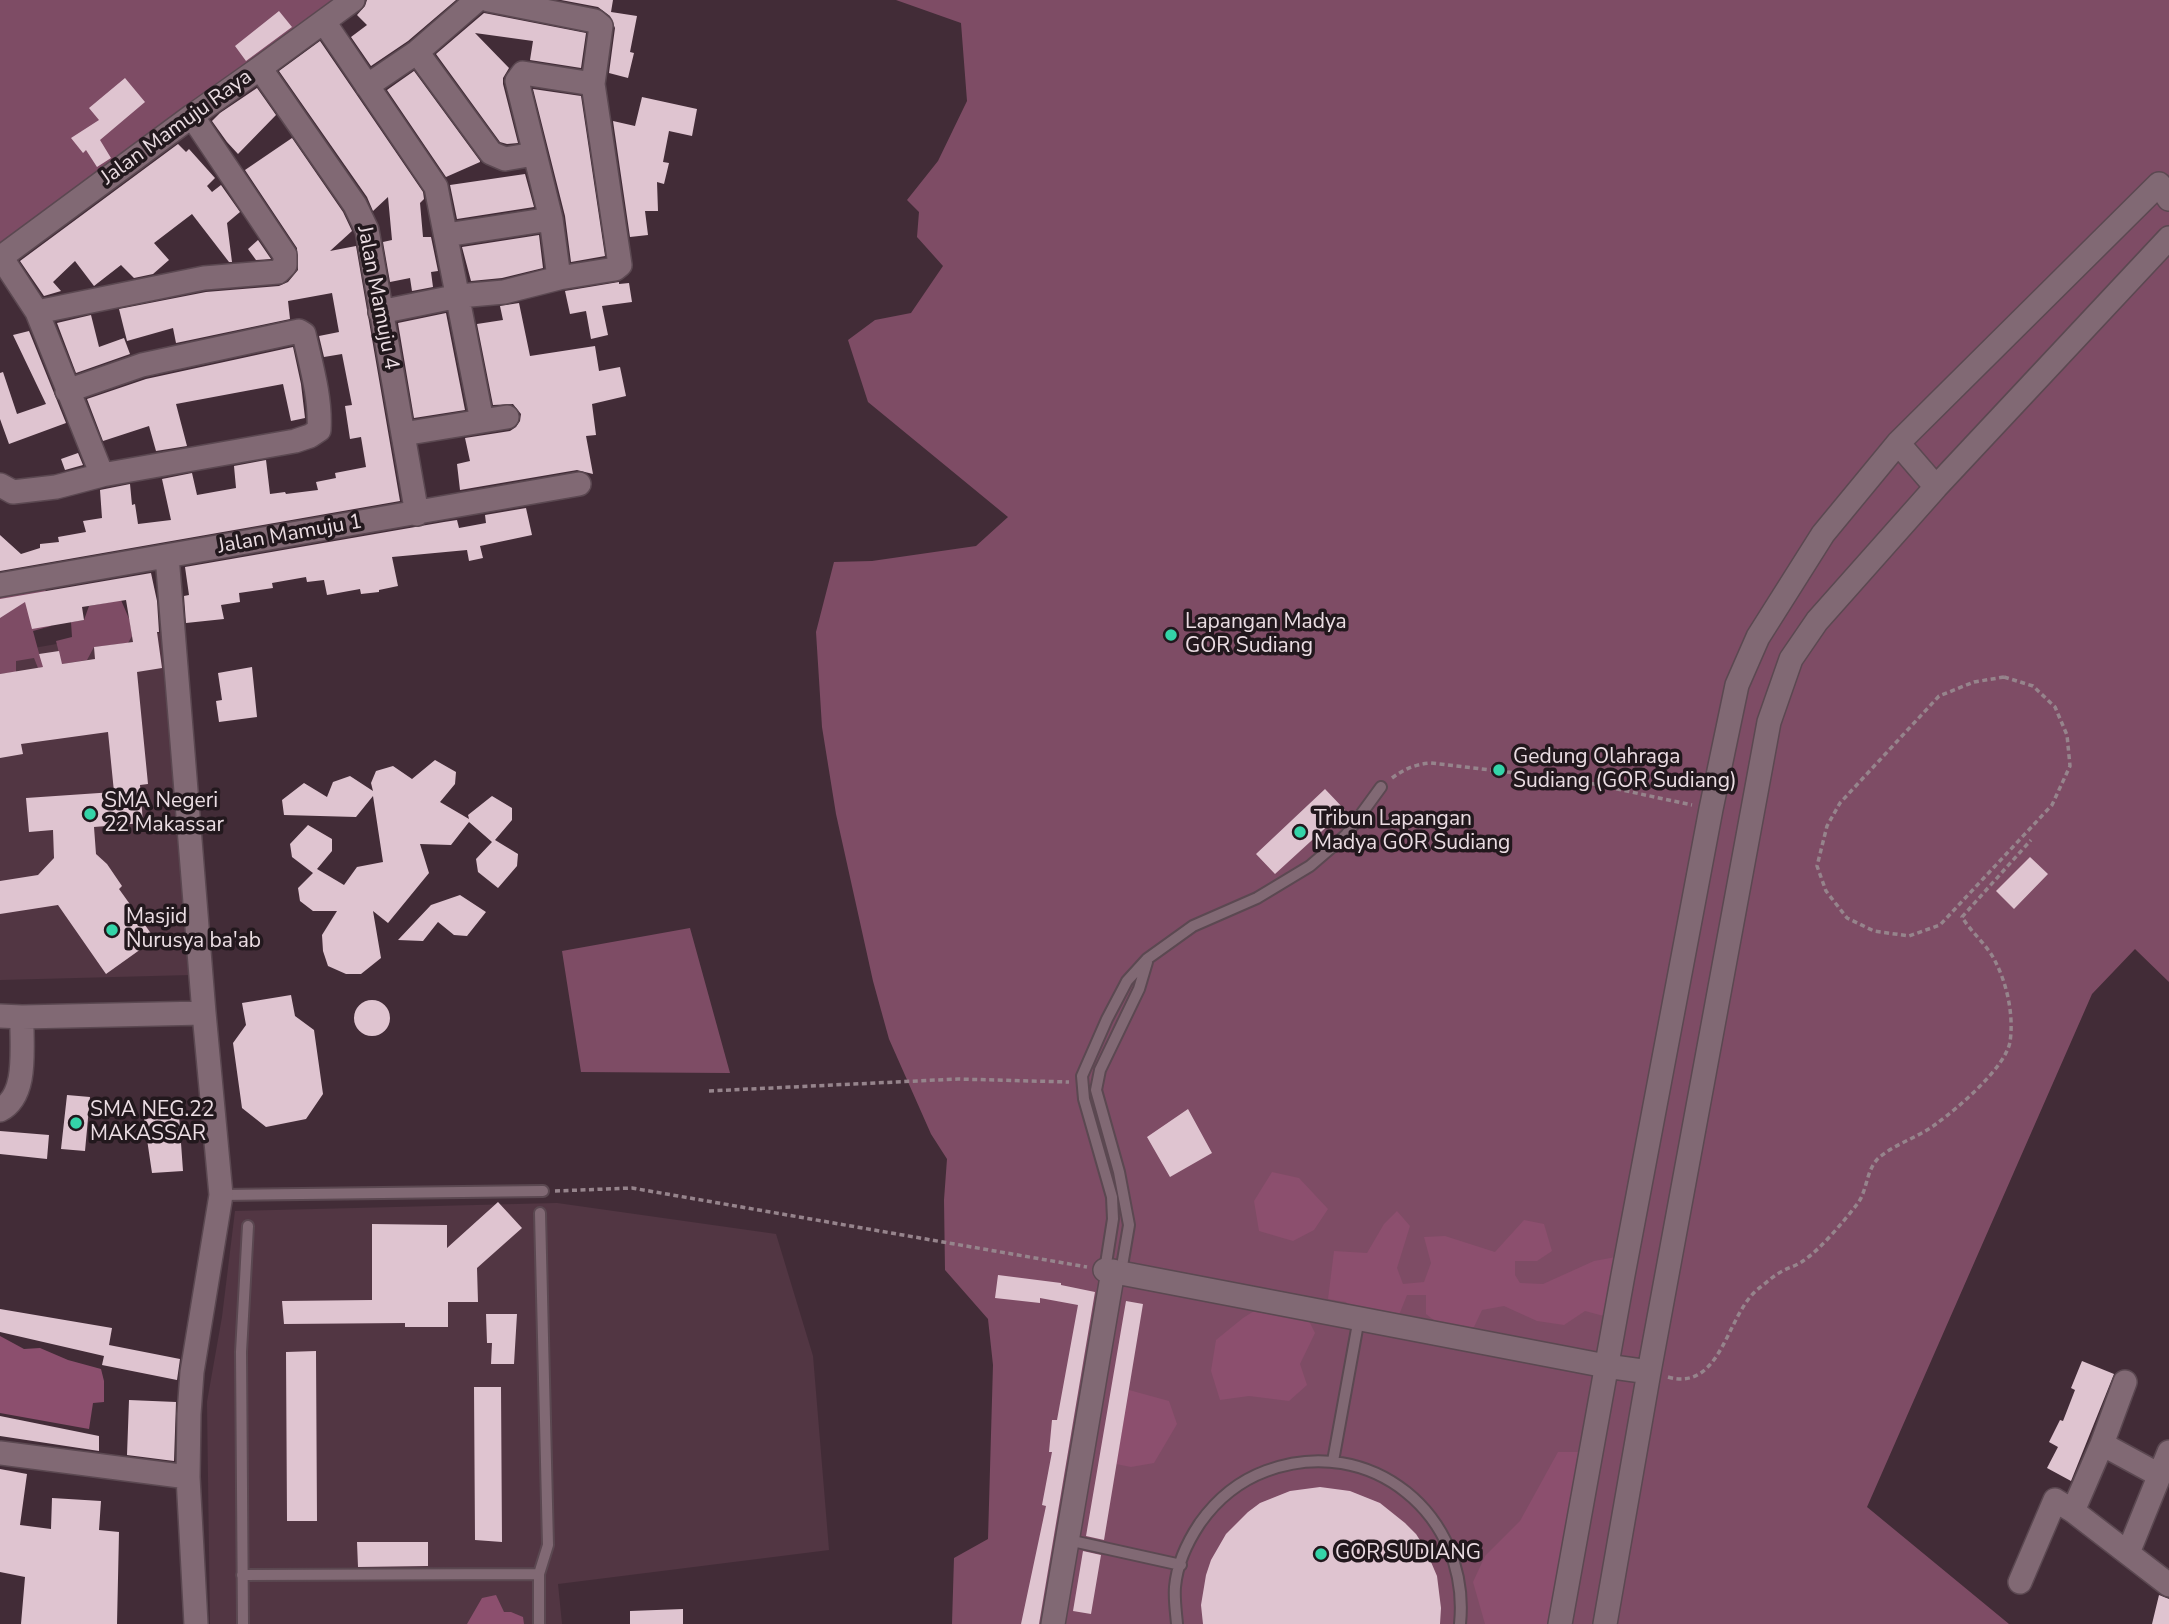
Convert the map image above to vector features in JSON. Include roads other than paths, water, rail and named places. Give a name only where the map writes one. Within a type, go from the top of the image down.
[{"type":"street","name":"Jalan Mamuju Raya","points":[[1,257],[353,0]]},
{"type":"street","points":[[368,86],[417,52],[477,0]]},
{"type":"street","points":[[380,312],[459,296],[504,292],[559,278],[615,269],[620,265],[593,84],[600,24],[489,0]]},
{"type":"street","points":[[324,22],[436,187],[440,197],[482,421]]},
{"type":"street","points":[[417,52],[491,153],[505,159],[534,154]]},
{"type":"street","name":"Jalan Mamuju 4","points":[[260,68],[364,222],[370,239],[380,312],[417,514]]},
{"type":"street","points":[[559,278],[551,219],[517,81],[523,73],[593,84]]},
{"type":"street","points":[[37,312],[204,278],[278,271],[285,265],[285,255],[192,116]]},
{"type":"street","points":[[1560,1624],[1606,1366],[1711,809],[1737,685],[1758,636],[1823,534],[1898,443],[2159,184],[2169,199]]},
{"type":"street","points":[[446,236],[551,219]]},
{"type":"street","points":[[1605,1624],[1769,722],[1791,659],[1817,621],[1936,486],[2169,238]]},
{"type":"street","points":[[1,257],[37,312],[102,475]]},
{"type":"street","points":[[0,485],[13,492],[56,487],[102,475],[310,436],[319,430],[320,412],[304,334],[299,331],[142,365],[67,391]]},
{"type":"street","points":[[403,434],[507,417]]},
{"type":"street","points":[[1898,443],[1936,486]]},
{"type":"street","name":"Jalan Mamuju 1","points":[[0,585],[579,484]]},
{"type":"street","points":[[167,556],[221,1195],[192,1372],[188,1477],[196,1624]]},
{"type":"street","points":[[0,1110],[9,1105],[18,1091],[11,1017],[204,1013]]},
{"type":"street","points":[[1053,1624],[1113,1271],[1649,1372]]},
{"type":"street","points":[[2073,1511],[2102,1444],[2124,1382]]},
{"type":"street","points":[[2102,1444],[2159,1475]]},
{"type":"street","points":[[2129,1553],[2169,1452]]},
{"type":"street","points":[[0,1453],[188,1477]]},
{"type":"street","points":[[2020,1582],[2056,1500],[2169,1585]]},
{"type":"lane","points":[[1113,1271],[1112,1197],[1081,1082],[1107,1019],[1128,981],[1147,959],[1193,926],[1257,898],[1310,866],[1346,835],[1381,787]]},
{"type":"lane","points":[[1113,1271],[1129,1225],[1119,1172],[1096,1090],[1100,1070],[1139,989],[1147,959]]},
{"type":"lane","points":[[221,1195],[543,1191]]},
{"type":"lane","points":[[539,1624],[539,1574],[548,1545],[540,1213]]},
{"type":"lane","points":[[243,1624],[241,1352],[248,1226]]},
{"type":"lane","points":[[1333,1461],[1359,1318]]},
{"type":"lane","points":[[1177,1624],[1175,1585],[1187,1543],[1212,1506],[1247,1478],[1289,1463],[1333,1461],[1370,1470],[1403,1488],[1430,1515],[1450,1548],[1460,1584],[1464,1623]]},
{"type":"lane","points":[[1068,1540],[1181,1565]]},
{"type":"lane","points":[[242,1575],[539,1574]]},
{"type":"place","name":"Lapangan Madya GOR Sudiang","points":[[1171,635]]},
{"type":"place","name":"Gedung Olahraga Sudiang (GOR Sudiang)","points":[[1499,770]]},
{"type":"place","name":"SMA Negeri 22 Makassar","points":[[90,814]]},
{"type":"place","name":"Tribun Lapangan Madya GOR Sudiang","points":[[1300,832]]},
{"type":"place","name":"Masjid Nurusya ba'ab","points":[[112,930]]},
{"type":"place","name":"SMA NEG.22 MAKASSAR","points":[[76,1123]]},
{"type":"place","name":"GOR SUDIANG","points":[[1321,1554]]}]
